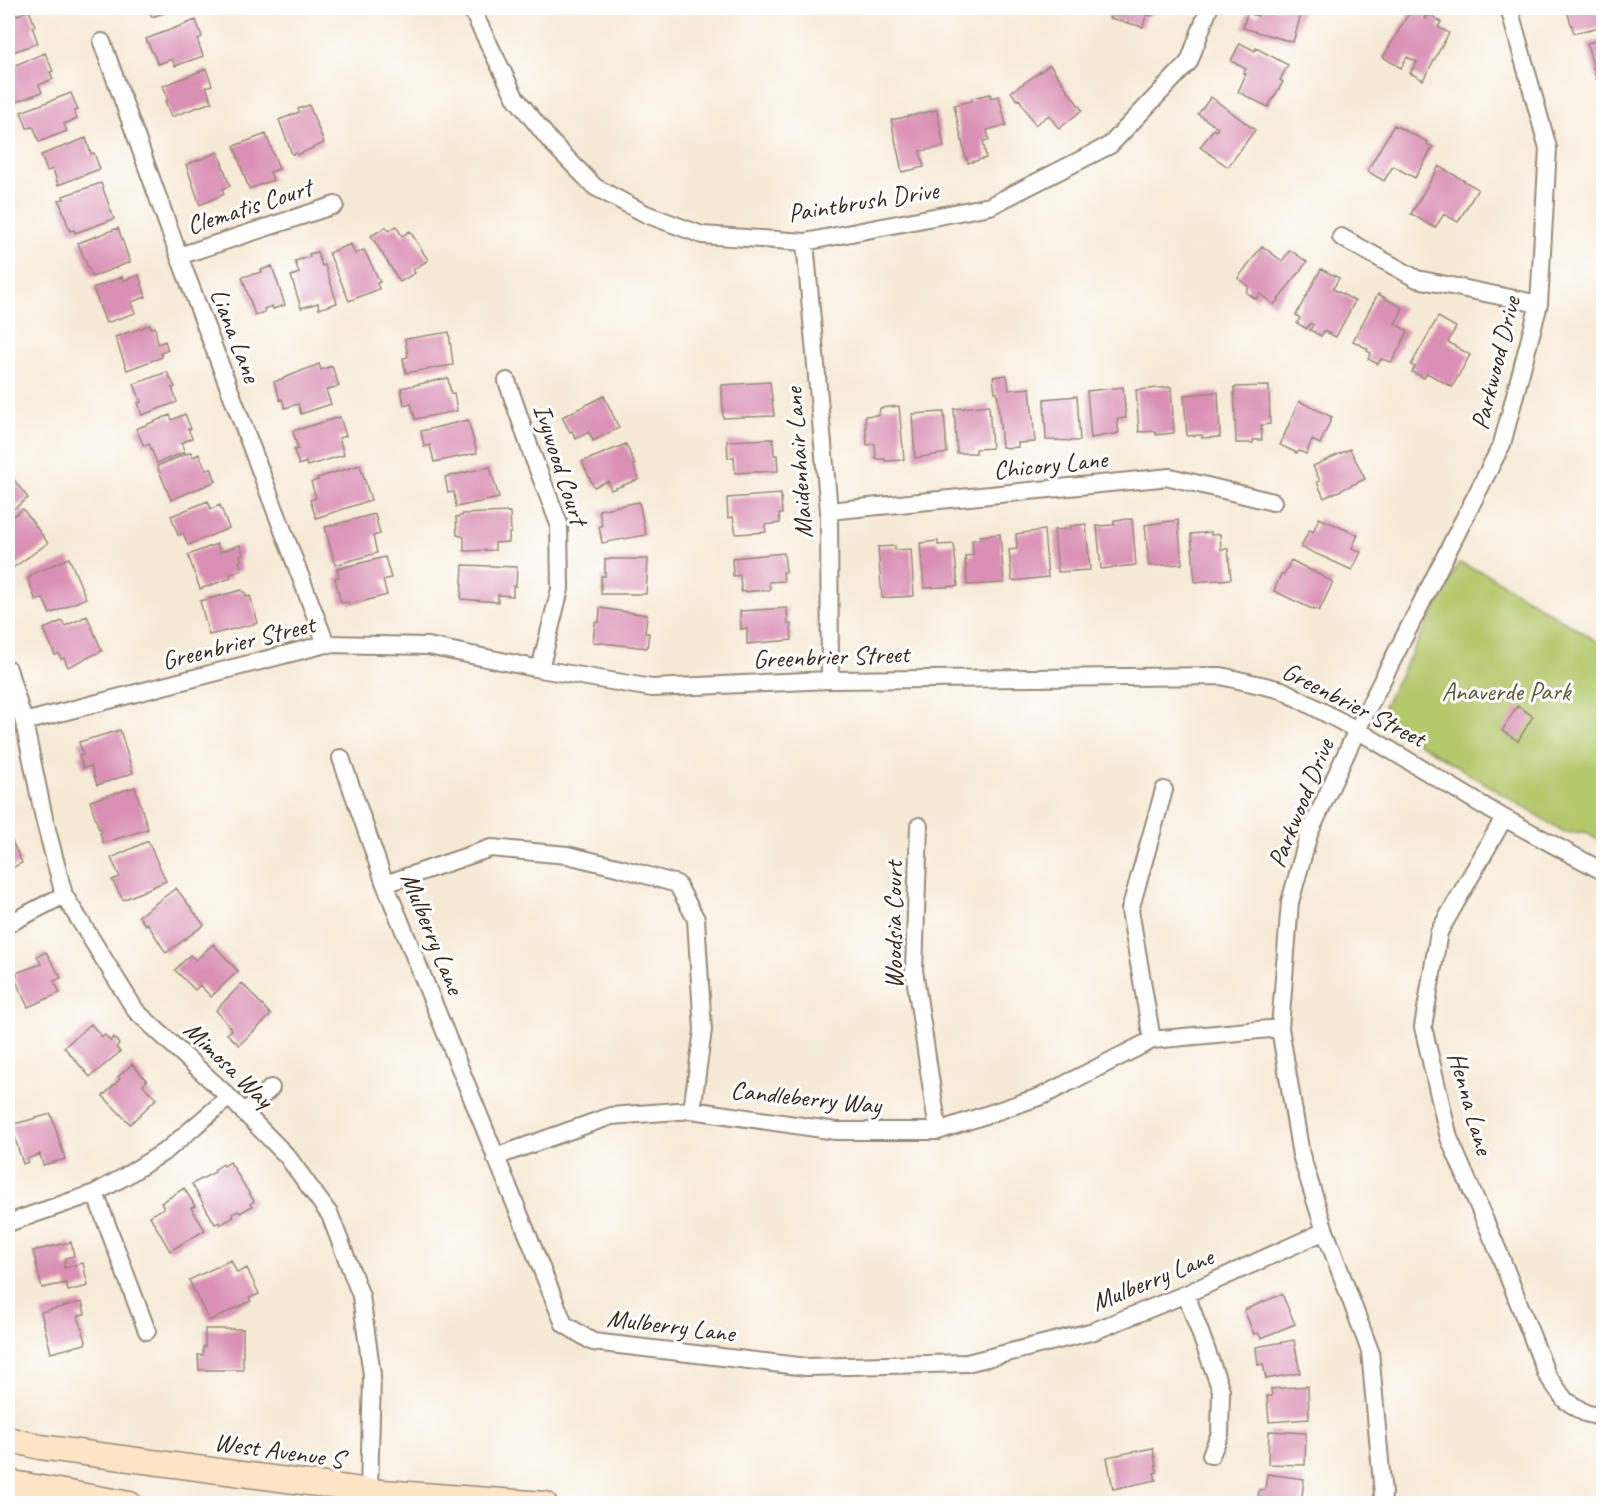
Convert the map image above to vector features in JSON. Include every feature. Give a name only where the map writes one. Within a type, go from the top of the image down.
[{"type":"street","name":"Paintbrush Drive","points":[[471,8],[515,97],[551,142],[595,187],[646,214],[702,235],[805,242],[990,206],[1110,145],[1189,62],[1209,8]]},
{"type":"street","name":"Parkwood Drive","points":[[1382,1503],[1370,1351],[1325,1232],[1301,1155],[1280,1028],[1290,902],[1309,834],[1357,730],[1502,444],[1539,304],[1548,148],[1509,8]]},
{"type":"street","name":"Liana Lane","points":[[102,42],[179,256],[326,644]]},
{"type":"street","name":"Clematis Court","points":[[179,256],[335,205]]},
{"type":"street","points":[[1341,237],[1417,279],[1539,304]]},
{"type":"street","name":"Maidenhair Lane","points":[[805,242],[830,511],[830,680]]},
{"type":"street","name":"Ivywood Court","points":[[507,381],[559,524],[560,589],[540,669]]},
{"type":"street","name":"Chicory Lane","points":[[830,511],[1170,477],[1273,502]]},
{"type":"street","name":"Greenbrier Street","points":[[24,722],[326,644],[428,646],[540,669],[652,688],[830,680],[1221,676],[1282,690],[1357,730],[1504,818],[1604,872]]},
{"type":"street","name":"Mimosa Way","points":[[8,669],[24,722],[44,818],[64,895],[136,1011],[229,1097],[287,1156],[330,1215],[361,1296],[372,1375],[367,1497]]},
{"type":"street","name":"Mulberry Lane","points":[[341,758],[385,884],[564,1324],[592,1342],[807,1367],[967,1364],[1094,1331],[1186,1294],[1325,1232]]},
{"type":"street","points":[[1152,1040],[1130,910],[1164,790]]},
{"type":"street","name":"Henna Lane","points":[[1504,818],[1439,932],[1423,1027],[1449,1138],[1499,1253],[1546,1375],[1565,1400],[1585,1413],[1604,1418]]},
{"type":"street","name":"Woodsia Court","points":[[919,826],[914,970],[938,1131]]},
{"type":"street","points":[[385,884],[491,848],[567,855],[677,884],[696,920],[702,1008],[703,1030],[692,1110]]},
{"type":"street","points":[[8,924],[64,895]]},
{"type":"street","name":"Candleberry Way","points":[[495,1157],[611,1116],[692,1110],[837,1131],[938,1131],[1042,1096],[1152,1040],[1280,1028]]},
{"type":"street","points":[[244,1113],[271,1088]]},
{"type":"street","points":[[8,1222],[95,1193],[166,1150],[229,1097]]},
{"type":"street","points":[[95,1193],[147,1331]]},
{"type":"street","points":[[1186,1294],[1221,1390],[1220,1434],[1211,1455]]},
{"type":"street","name":"West Avenue S","points":[[8,1439],[40,1447],[367,1497],[544,1503]]},
{"type":"street","points":[[8,1482],[130,1503]]},
{"type":"green space","name":"Anaverde Park","points":[[1459,563],[1487,574],[1603,645],[1603,843],[1585,832],[1566,833],[1394,728],[1384,706]]},
{"type":"building","points":[[148,8],[178,8],[152,17]]},
{"type":"building","points":[[1112,8],[1154,8],[1152,16],[1146,15],[1143,27],[1109,18]]},
{"type":"building","points":[[1264,8],[1303,8],[1293,42],[1243,28],[1247,13],[1258,16],[1260,10],[1263,11]]},
{"type":"building","points":[[1416,8],[1426,14],[1424,18],[1426,19],[1429,14],[1441,22],[1438,27],[1449,33],[1423,80],[1410,73],[1417,62],[1407,57],[1401,68],[1383,57],[1410,11],[1413,13]]},
{"type":"building","points":[[1566,8],[1604,8],[1604,26],[1574,33]]},
{"type":"building","points":[[29,10],[38,43],[8,54],[8,19]]},
{"type":"building","points":[[196,20],[202,37],[198,39],[198,42],[203,56],[175,66],[172,59],[158,64],[146,39]]},
{"type":"building","points":[[1604,39],[1604,77],[1596,79],[1587,43]]},
{"type":"building","points":[[1240,43],[1255,51],[1256,48],[1288,65],[1280,80],[1283,82],[1268,107],[1238,92],[1246,69],[1231,61]]},
{"type":"building","points":[[45,53],[53,71],[50,72],[53,79],[39,85],[42,92],[13,103],[8,88],[8,68]]},
{"type":"building","points":[[1050,65],[1082,110],[1059,129],[1049,115],[1035,125],[1019,99],[1017,100],[1011,92]]},
{"type":"building","points":[[206,69],[212,85],[206,87],[212,102],[171,117],[165,101],[168,100],[163,86]]},
{"type":"building","points":[[71,93],[78,110],[74,111],[77,119],[64,124],[67,131],[39,142],[34,128],[27,128],[21,112]]},
{"type":"building","points":[[990,94],[991,98],[999,96],[1006,125],[987,130],[989,140],[983,141],[986,158],[968,163],[954,105]]},
{"type":"building","points":[[1211,97],[1255,130],[1228,167],[1200,147],[1214,129],[1216,131],[1218,128],[1198,114]]},
{"type":"building","points":[[309,105],[324,143],[297,155],[292,154],[279,120]]},
{"type":"building","points":[[937,110],[944,147],[920,151],[924,167],[902,172],[891,120]]},
{"type":"building","points":[[1394,125],[1428,142],[1427,144],[1433,147],[1415,178],[1393,166],[1384,181],[1367,171]]},
{"type":"building","points":[[266,134],[279,169],[270,172],[273,180],[249,189],[234,146]]},
{"type":"building","points":[[86,138],[91,154],[94,153],[100,169],[58,185],[53,169],[47,171],[41,155]]},
{"type":"building","points":[[218,152],[230,186],[222,189],[224,194],[200,205],[186,165]]},
{"type":"building","points":[[1439,166],[1478,189],[1458,222],[1444,214],[1435,228],[1411,214]]},
{"type":"building","points":[[101,183],[114,219],[75,233],[74,230],[70,231],[59,200],[64,199],[63,196]]},
{"type":"building","points":[[396,226],[402,236],[410,231],[428,260],[413,270],[415,273],[400,282],[371,236],[386,227],[389,231]]},
{"type":"building","points":[[118,228],[130,262],[92,277],[78,243]]},
{"type":"building","points":[[351,244],[355,254],[364,250],[380,282],[377,283],[379,289],[349,301],[329,253]]},
{"type":"building","points":[[1262,246],[1282,261],[1290,250],[1307,262],[1274,305],[1260,294],[1256,299],[1246,292],[1249,287],[1238,278]]},
{"type":"building","points":[[317,252],[322,266],[325,265],[337,303],[319,309],[318,303],[301,308],[291,276],[299,273],[295,261],[310,257],[309,254]]},
{"type":"building","points":[[272,266],[285,305],[273,309],[272,306],[264,309],[265,312],[255,315],[242,277],[262,272],[261,270]]},
{"type":"building","points":[[1321,269],[1339,278],[1333,289],[1355,301],[1336,337],[1324,331],[1321,336],[1310,330],[1313,325],[1310,323],[1307,329],[1297,323],[1300,318],[1296,315]]},
{"type":"building","points":[[139,275],[146,297],[131,302],[135,313],[106,323],[93,288],[122,277],[123,281]]},
{"type":"building","points":[[1378,294],[1403,308],[1395,324],[1408,331],[1392,362],[1381,359],[1378,364],[1368,359],[1371,353],[1367,351],[1368,349],[1353,341]]},
{"type":"building","points":[[1438,317],[1456,327],[1448,342],[1470,355],[1452,387],[1427,373],[1424,378],[1412,372],[1415,367],[1411,365]]},
{"type":"building","points":[[150,325],[151,328],[155,327],[158,344],[165,341],[168,350],[161,353],[162,357],[127,370],[115,337]]},
{"type":"building","points":[[449,332],[453,365],[406,373],[403,358],[408,357],[405,339]]},
{"type":"building","points":[[319,364],[321,370],[332,366],[339,386],[326,390],[331,404],[301,414],[298,404],[285,408],[274,382]]},
{"type":"building","points":[[167,372],[175,387],[172,388],[177,402],[142,415],[138,403],[141,402],[134,384]]},
{"type":"building","points":[[1007,375],[1009,390],[1030,388],[1035,442],[1018,443],[1018,447],[1010,448],[1002,447],[997,392],[995,392],[993,377]]},
{"type":"building","points":[[448,378],[451,394],[454,393],[457,411],[415,419],[411,403],[404,405],[401,388]]},
{"type":"building","points":[[770,382],[774,416],[723,418],[722,385]]},
{"type":"building","points":[[1269,386],[1270,424],[1261,425],[1262,440],[1253,440],[1253,443],[1236,443],[1234,387]]},
{"type":"building","points":[[1123,387],[1126,418],[1117,419],[1119,433],[1091,438],[1087,391]]},
{"type":"building","points":[[1171,387],[1174,433],[1156,435],[1155,431],[1139,432],[1136,390]]},
{"type":"building","points":[[1218,392],[1220,437],[1187,436],[1184,395]]},
{"type":"building","points":[[604,396],[619,428],[593,441],[589,432],[576,439],[562,417]]},
{"type":"building","points":[[1077,396],[1080,441],[1046,440],[1044,399]]},
{"type":"building","points":[[1299,401],[1332,417],[1320,444],[1312,440],[1306,454],[1299,451],[1297,453],[1280,445]]},
{"type":"building","points":[[989,405],[992,448],[976,449],[976,453],[957,453],[954,409]]},
{"type":"building","points":[[899,406],[904,460],[876,459],[875,444],[867,445],[865,416],[879,415],[880,408]]},
{"type":"building","points":[[944,412],[947,453],[915,458],[912,414]]},
{"type":"building","points":[[185,414],[192,438],[181,443],[185,452],[157,463],[149,444],[144,446],[136,429],[170,415],[172,420]]},
{"type":"building","points":[[340,417],[346,436],[339,438],[344,455],[307,466],[306,462],[299,465],[294,450],[298,449],[293,431]]},
{"type":"building","points":[[468,420],[477,453],[434,462],[430,445],[424,447],[421,431]]},
{"type":"building","points":[[773,439],[778,471],[735,473],[734,457],[728,458],[727,441]]},
{"type":"building","points":[[626,444],[639,479],[611,490],[608,481],[594,487],[582,462]]},
{"type":"building","points":[[1350,449],[1365,479],[1324,498],[1313,466]]},
{"type":"building","points":[[191,452],[193,457],[199,454],[206,470],[211,468],[216,481],[171,500],[157,466]]},
{"type":"building","points":[[360,465],[371,500],[316,518],[310,500],[316,498],[311,482],[318,480],[317,478]]},
{"type":"building","points":[[490,467],[499,498],[456,507],[454,492],[448,493],[445,477]]},
{"type":"building","points":[[8,472],[28,498],[8,513]]},
{"type":"building","points":[[781,494],[780,523],[765,525],[766,532],[736,534],[733,517],[728,518],[727,498]]},
{"type":"building","points":[[208,501],[211,509],[220,505],[229,528],[188,545],[183,533],[178,535],[171,516]]},
{"type":"building","points":[[639,502],[646,535],[602,543],[599,510]]},
{"type":"building","points":[[23,509],[48,543],[10,570],[8,567],[8,520]]},
{"type":"building","points":[[510,512],[509,542],[495,543],[495,550],[464,551],[464,537],[457,535],[456,517],[462,514]]},
{"type":"building","points":[[375,514],[380,534],[373,536],[377,553],[335,565],[325,527]]},
{"type":"building","points":[[1319,518],[1358,535],[1352,548],[1361,552],[1352,570],[1301,547],[1309,530],[1313,532]]},
{"type":"building","points":[[1132,519],[1136,565],[1101,569],[1097,526],[1114,525],[1114,520]]},
{"type":"building","points":[[1178,520],[1182,564],[1149,566],[1145,525]]},
{"type":"building","points":[[1086,524],[1090,570],[1058,572],[1054,530],[1070,529],[1070,526]]},
{"type":"building","points":[[1044,530],[1048,577],[1012,581],[1009,550],[1017,549],[1016,534]]},
{"type":"building","points":[[1211,532],[1211,535],[1220,534],[1221,549],[1228,549],[1231,579],[1195,582],[1191,534]]},
{"type":"building","points":[[1000,534],[1004,583],[967,585],[965,556],[973,555],[972,540],[981,539],[980,536]]},
{"type":"building","points":[[938,541],[938,545],[954,544],[958,586],[924,588],[920,543]]},
{"type":"building","points":[[217,544],[220,552],[240,545],[243,554],[240,556],[242,560],[239,561],[242,570],[230,574],[231,578],[200,589],[188,555]]},
{"type":"building","points":[[895,546],[895,550],[911,549],[914,596],[882,598],[878,547]]},
{"type":"building","points":[[784,553],[786,572],[783,572],[784,581],[769,582],[770,590],[741,592],[740,575],[733,576],[732,558]]},
{"type":"building","points":[[385,557],[391,578],[383,580],[387,595],[349,605],[348,602],[341,603],[335,578],[339,577],[337,569]]},
{"type":"building","points":[[69,558],[86,598],[50,614],[43,598],[36,601],[28,579],[30,575]]},
{"type":"building","points":[[605,559],[648,559],[646,594],[601,594],[601,576],[605,576]]},
{"type":"building","points":[[1291,560],[1333,582],[1319,611],[1274,591],[1281,574],[1284,575]]},
{"type":"building","points":[[463,565],[517,567],[513,596],[498,595],[498,602],[461,599]]},
{"type":"building","points":[[242,590],[247,597],[250,596],[258,623],[209,635],[200,601]]},
{"type":"building","points":[[600,608],[647,615],[645,633],[649,633],[647,648],[593,642],[595,622],[599,622]]},
{"type":"building","points":[[787,608],[792,640],[747,644],[747,628],[741,629],[740,611]]},
{"type":"building","points":[[87,616],[102,651],[68,667],[64,658],[61,659],[59,654],[55,655],[44,629],[62,621],[65,626]]},
{"type":"building","points":[[1517,706],[1533,716],[1518,741],[1502,731]]},
{"type":"building","points":[[120,730],[133,773],[97,785],[91,766],[83,768],[79,756],[83,755],[79,742]]},
{"type":"building","points":[[135,787],[148,829],[103,843],[101,828],[99,829],[90,801]]},
{"type":"building","points":[[8,832],[22,863],[10,869],[12,872],[8,874]]},
{"type":"building","points":[[148,841],[166,881],[123,900],[112,880],[120,877],[111,858]]},
{"type":"building","points":[[176,888],[204,925],[166,953],[147,923],[145,925],[139,916]]},
{"type":"building","points":[[213,944],[238,971],[211,997],[200,985],[195,990],[175,970],[190,955],[196,960]]},
{"type":"building","points":[[46,952],[61,978],[54,981],[60,993],[28,1007],[14,977],[17,976],[16,973],[41,964],[37,956]]},
{"type":"building","points":[[242,983],[271,1015],[239,1045],[227,1034],[232,1030],[216,1010]]},
{"type":"building","points":[[91,1024],[102,1037],[105,1035],[110,1041],[114,1037],[119,1044],[116,1047],[120,1052],[90,1077],[64,1047]]},
{"type":"building","points":[[132,1064],[147,1081],[143,1085],[156,1099],[130,1124],[103,1096]]},
{"type":"building","points":[[51,1114],[65,1159],[43,1165],[40,1154],[27,1159],[28,1162],[23,1164],[11,1125]]},
{"type":"building","points":[[230,1162],[254,1201],[250,1204],[252,1206],[240,1213],[238,1211],[232,1214],[234,1217],[220,1225],[219,1222],[215,1224],[192,1184]]},
{"type":"building","points":[[184,1188],[195,1206],[191,1208],[205,1230],[170,1251],[150,1216],[164,1208],[161,1203]]},
{"type":"building","points":[[71,1242],[74,1256],[65,1258],[64,1268],[83,1263],[88,1286],[68,1291],[66,1283],[42,1288],[33,1251]]},
{"type":"building","points":[[231,1260],[237,1273],[247,1268],[259,1294],[249,1298],[251,1301],[209,1321],[189,1280]]},
{"type":"building","points":[[1282,1294],[1295,1324],[1261,1338],[1258,1333],[1254,1334],[1244,1310]]},
{"type":"building","points":[[82,1302],[85,1314],[78,1316],[85,1344],[51,1353],[41,1312]]},
{"type":"building","points":[[205,1329],[243,1329],[243,1370],[199,1370],[198,1355],[203,1355]]},
{"type":"building","points":[[1294,1340],[1300,1373],[1266,1379],[1263,1364],[1258,1365],[1256,1347]]},
{"type":"building","points":[[1308,1386],[1309,1419],[1269,1422],[1267,1396],[1272,1396],[1271,1389]]},
{"type":"building","points":[[1269,1431],[1306,1433],[1305,1465],[1268,1464]]},
{"type":"building","points":[[1153,1448],[1156,1480],[1113,1489],[1107,1457]]},
{"type":"building","points":[[1267,1474],[1304,1479],[1301,1504],[1260,1504],[1259,1490],[1265,1490]]}]
